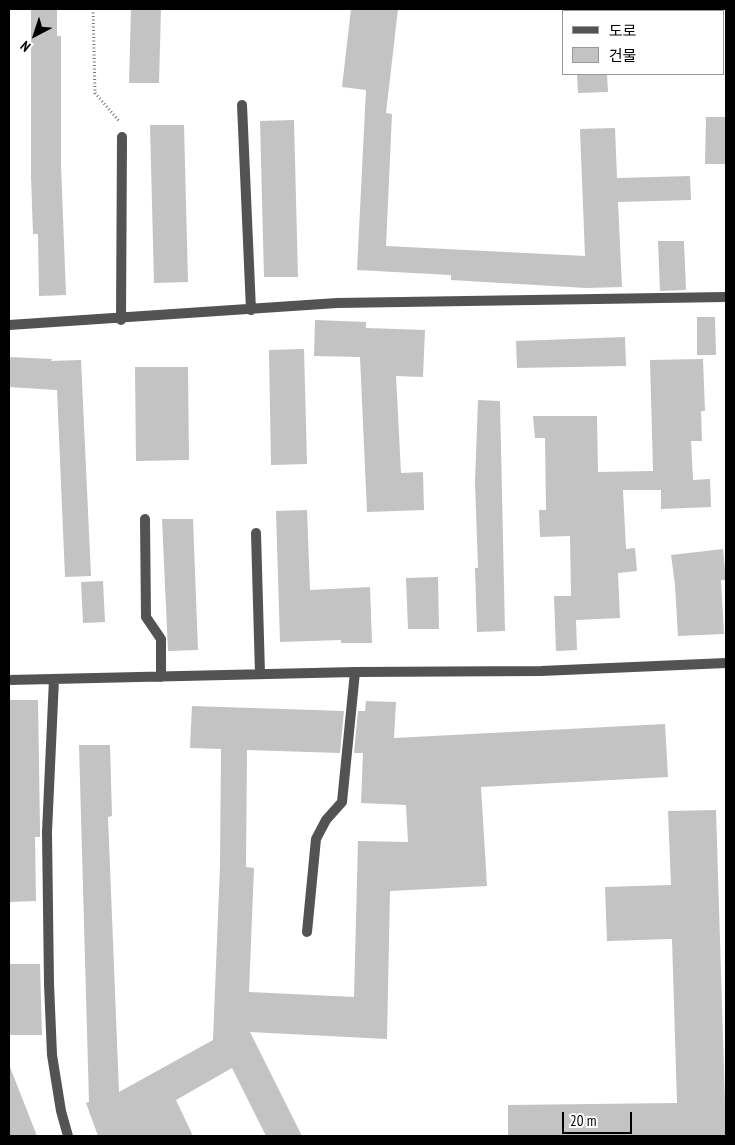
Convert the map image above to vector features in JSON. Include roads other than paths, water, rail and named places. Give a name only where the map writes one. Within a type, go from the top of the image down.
[{"type":"street","points":[[242,105],[251,310]]},
{"type":"street","points":[[121,320],[122,137]]},
{"type":"street","points":[[9,325],[121,320],[337,303],[726,297]]},
{"type":"street","points":[[145,519],[146,617],[161,639],[161,676]]},
{"type":"street","points":[[256,533],[260,674]]},
{"type":"street","points":[[9,680],[354,672],[541,671],[726,663]]},
{"type":"street","points":[[307,932],[316,838],[326,820],[342,802],[354,672]]},
{"type":"street","points":[[54,679],[47,832],[48,984],[52,1056],[61,1111],[68,1136]]}]
